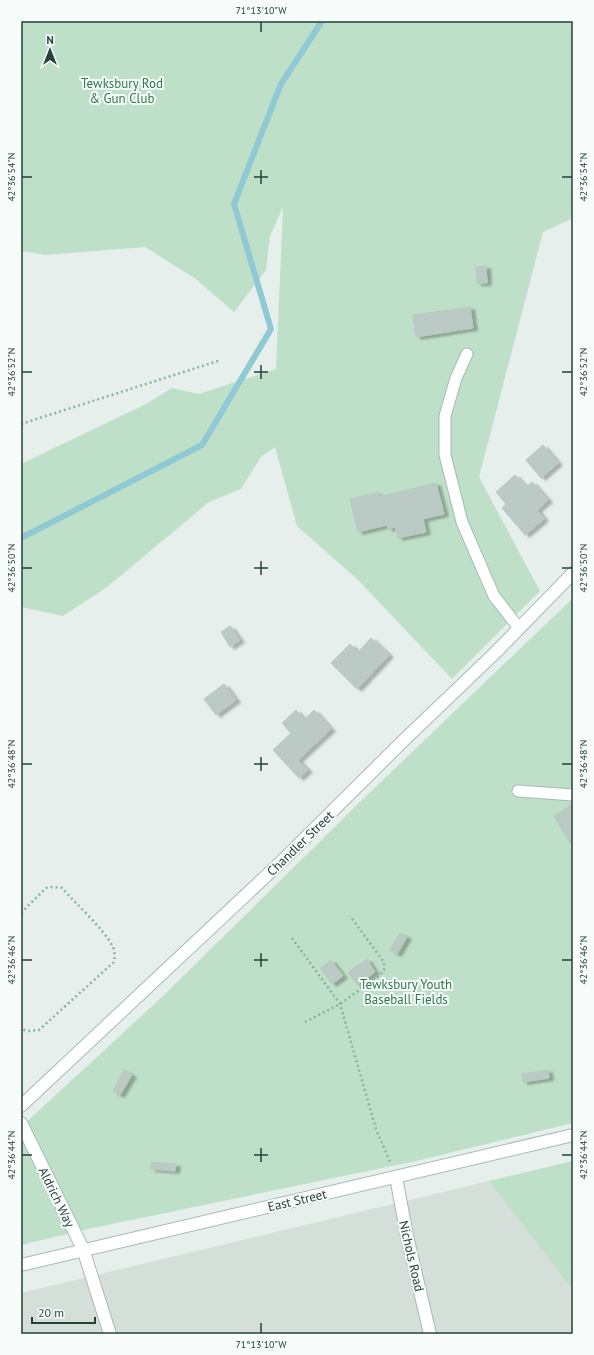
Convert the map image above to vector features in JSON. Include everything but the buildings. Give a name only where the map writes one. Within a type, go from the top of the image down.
[{"type":"street","name":"Chandler Street","points":[[21,1106],[282,861],[573,573]]},
{"type":"street","name":"Aldrich Way","points":[[21,1123],[83,1250],[110,1334]]},
{"type":"street","name":"East Street","points":[[21,1265],[573,1135]]},
{"type":"street","name":"Nichols Road","points":[[396,1177],[407,1236],[430,1334]]},
{"type":"lane","points":[[467,354],[456,378],[445,416],[445,455],[462,522],[494,596],[519,628]]},
{"type":"lane","points":[[518,791],[573,795]]},
{"type":"path","points":[[21,424],[221,360]]},
{"type":"path","points":[[21,913],[46,888],[62,888],[100,930],[113,947],[115,954],[114,962],[39,1030],[28,1031],[21,1029]]},
{"type":"path","points":[[305,1022],[340,1004],[380,975],[384,970],[384,962],[350,916]]},
{"type":"path","points":[[292,938],[340,1004],[376,1129],[396,1177]]},
{"type":"shaded area","points":[[573,1161],[573,1334],[21,1334],[21,1293]]},
{"type":"green space","name":"Tewksbury Rod & Gun Club","points":[[21,21],[573,21],[573,218],[543,232],[479,477],[540,591],[452,679],[358,580],[297,526],[275,447],[261,457],[241,489],[209,502],[107,587],[63,616],[21,607],[21,464],[146,404],[172,388],[199,394],[276,369],[283,207],[270,236],[266,270],[234,312],[196,279],[145,247],[45,255],[21,251]]},
{"type":"green space","name":"Tewksbury Youth Baseball Fields","points":[[573,598],[573,1123],[416,1161],[88,1229],[21,1245],[21,1127],[163,996],[362,800]]},
{"type":"green space","points":[[573,1161],[573,1290],[489,1181]]},
{"type":"waterway","points":[[21,538],[202,445],[271,329],[234,204],[281,84],[322,21]]}]
